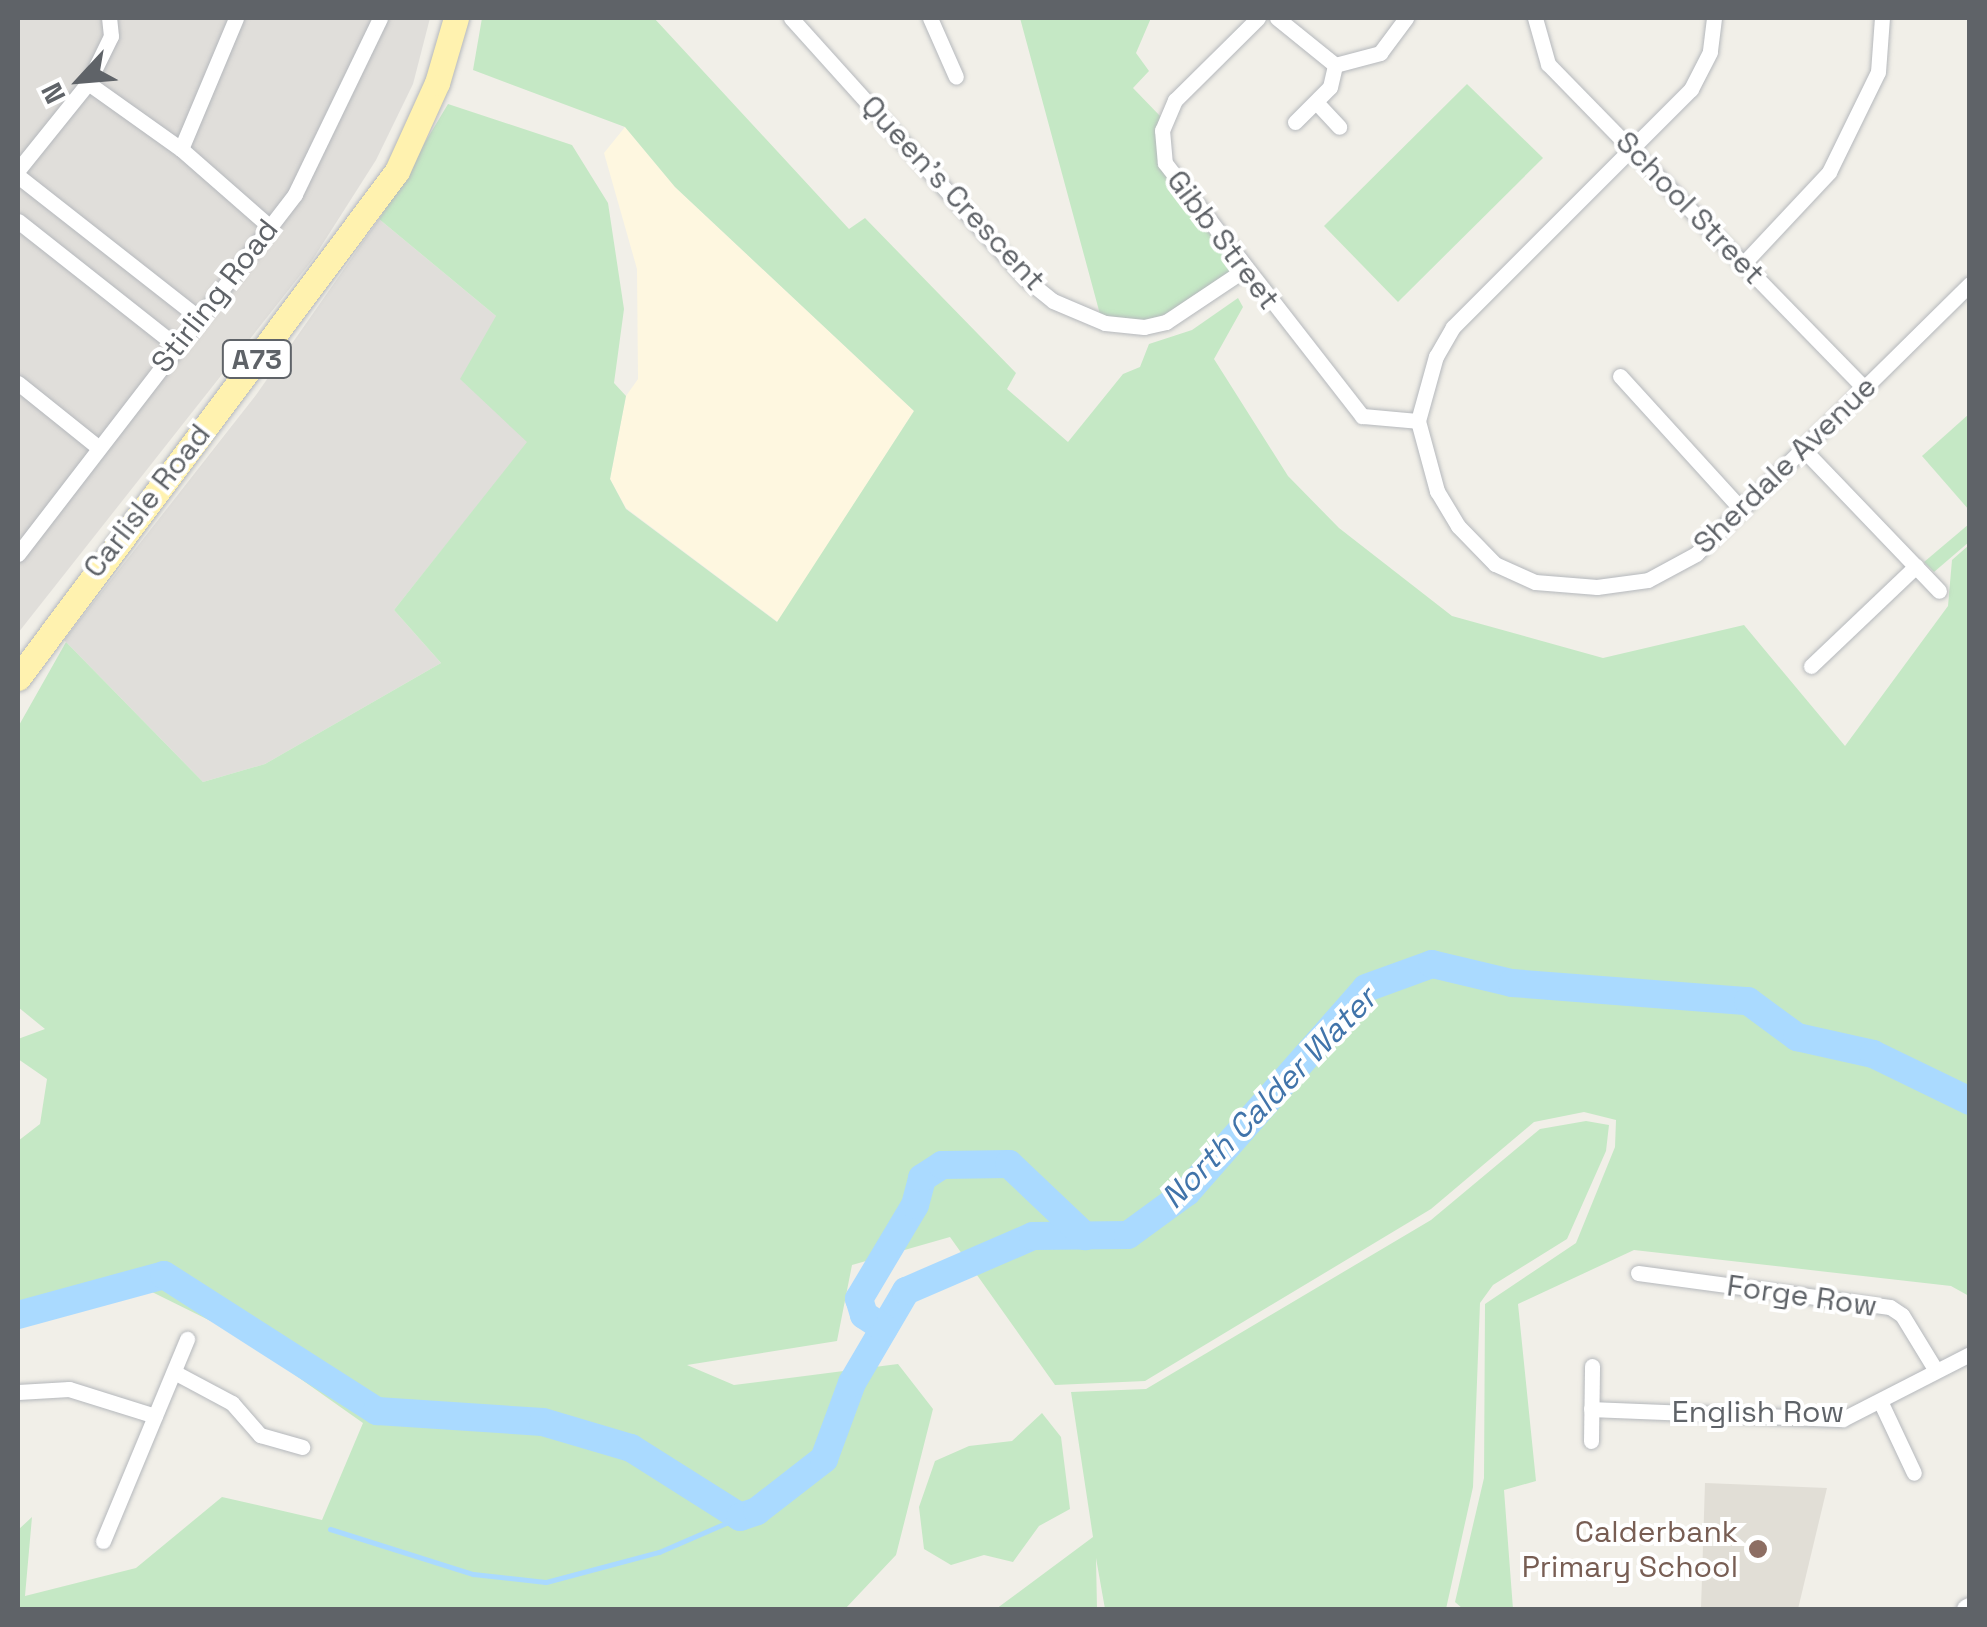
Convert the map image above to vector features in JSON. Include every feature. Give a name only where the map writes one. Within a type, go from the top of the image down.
[{"type":"main road","name":"Carlisle Road","points":[[18,678],[397,171],[437,83],[456,18]]},
{"type":"street","points":[[109,18],[112,36],[88,83],[18,173],[198,316]]},
{"type":"street","points":[[181,149],[236,18]]},
{"type":"street","name":"Stirling Road","points":[[18,554],[175,345],[295,194],[380,18]]},
{"type":"street","name":"Queen's Crescent","points":[[791,18],[1027,280],[1053,300],[1105,323],[1144,327],[1166,322],[1244,270]]},
{"type":"street","points":[[930,18],[956,76]]},
{"type":"street","name":"Gibb Street","points":[[1258,18],[1175,100],[1162,130],[1172,178],[1362,416],[1418,421]]},
{"type":"street","points":[[1277,18],[1335,65]]},
{"type":"street","points":[[1335,65],[1380,54],[1406,18]]},
{"type":"street","name":"School Street","points":[[1534,18],[1548,64],[1864,389]]},
{"type":"street","points":[[1418,421],[1436,356],[1453,328],[1634,150],[1691,88],[1710,52],[1714,18]]},
{"type":"street","points":[[1744,264],[1829,172],[1878,72],[1882,18]]},
{"type":"street","points":[[1295,122],[1330,86],[1335,65]]},
{"type":"street","points":[[88,83],[181,149],[269,226]]},
{"type":"street","points":[[1316,102],[1339,127]]},
{"type":"street","points":[[18,221],[175,345]]},
{"type":"street","name":"Sherdale Avenue","points":[[1418,421],[1437,491],[1458,526],[1495,564],[1536,582],[1597,588],[1648,580],[1696,554],[1970,284]]},
{"type":"street","points":[[1620,376],[1742,510]]},
{"type":"street","points":[[18,383],[98,447]]},
{"type":"street","points":[[1804,450],[1938,591]]},
{"type":"street","points":[[1811,666],[1916,566]]},
{"type":"street","name":"Forge Row","points":[[1638,1274],[1890,1307],[1902,1315],[1936,1368]]},
{"type":"street","points":[[103,1542],[187,1339]]},
{"type":"street","name":"English Row","points":[[1591,1408],[1843,1419],[1881,1404],[1936,1368],[1970,1354]]},
{"type":"street","points":[[1591,1442],[1592,1366]]},
{"type":"street","points":[[174,1372],[232,1403],[260,1435],[302,1447]]},
{"type":"street","points":[[18,1392],[69,1389],[155,1416]]},
{"type":"street","points":[[1881,1404],[1914,1473]]},
{"type":"shaded area","points":[[18,18],[430,18],[413,84],[376,160],[313,259],[18,633]]},
{"type":"shaded area","points":[[625,127],[675,187],[914,411],[778,622],[626,508],[610,479],[626,396],[638,379],[637,269],[604,153]]},
{"type":"shaded area","points":[[379,219],[496,316],[528,442],[394,610],[441,663],[265,764],[203,782],[64,640],[256,395]]},
{"type":"shaded area","name":"Calderbank Primary School","points":[[1705,1483],[1827,1488],[1798,1609],[1701,1609]]},
{"type":"green space","points":[[482,18],[654,18],[849,229],[865,218],[1016,373],[1007,389],[1068,442],[1123,374],[1140,367],[1149,344],[1192,330],[1238,298],[1243,307],[1214,359],[1288,476],[1339,528],[1452,616],[1603,658],[1744,625],[1845,746],[1948,606],[1952,560],[1969,545],[1969,1296],[1951,1286],[1634,1250],[1518,1304],[1536,1481],[1504,1490],[1513,1609],[1463,1609],[1455,1602],[1484,1478],[1485,1304],[1576,1243],[1615,1147],[1616,1120],[1584,1112],[1534,1122],[1431,1209],[1145,1381],[1055,1385],[950,1237],[852,1265],[837,1341],[687,1365],[734,1385],[898,1364],[933,1409],[896,1555],[845,1609],[18,1609],[18,1530],[32,1517],[25,1596],[136,1568],[222,1497],[322,1520],[363,1423],[237,1334],[150,1291],[18,1325],[18,1141],[40,1124],[47,1079],[18,1059],[18,1039],[45,1029],[18,1007],[18,727],[66,642],[203,782],[265,764],[441,663],[394,610],[527,442],[460,379],[496,316],[379,219],[448,104],[572,145],[608,203],[624,309],[614,383],[626,396],[610,479],[626,509],[777,622],[914,411],[675,187],[625,127],[473,70]]},
{"type":"green space","points":[[1020,18],[1151,18],[1136,53],[1149,71],[1133,88],[1161,117],[1162,164],[1171,183],[1238,270],[1194,303],[1143,323],[1101,318]]},
{"type":"green space","points":[[1467,84],[1543,158],[1398,302],[1324,226]]},
{"type":"green space","points":[[1969,414],[1969,510],[1922,456]]},
{"type":"green space","points":[[1969,524],[1969,542],[1934,572],[1924,562]]},
{"type":"green space","points":[[1586,1121],[1609,1125],[1606,1151],[1567,1239],[1493,1285],[1480,1303],[1473,1487],[1446,1609],[1105,1609],[1096,1558],[1097,1609],[996,1609],[1093,1537],[1071,1392],[1146,1389],[1431,1220],[1540,1129]]},
{"type":"green space","points":[[1042,1413],[1061,1437],[1070,1509],[1039,1526],[1013,1562],[984,1555],[951,1565],[924,1549],[919,1507],[935,1461],[969,1446],[1012,1441]]},
{"type":"waterway","name":"North Calder Water","points":[[18,1315],[164,1275],[377,1411],[543,1422],[631,1448],[740,1517],[757,1511],[824,1459],[852,1383],[906,1291],[1033,1236],[1128,1235],[1187,1192],[1366,988],[1432,964],[1512,983],[1748,1001],[1797,1037],[1873,1054],[1970,1101]]},
{"type":"waterway","name":"North Calder Water","points":[[884,1328],[864,1315],[859,1299],[915,1205],[922,1178],[942,1165],[1009,1164],[1085,1236]]},
{"type":"waterway","points":[[330,1529],[473,1574],[546,1582],[659,1552],[740,1517]]},
{"type":"place","name":"Calderbank Primary School","points":[[1758,1549]]}]
